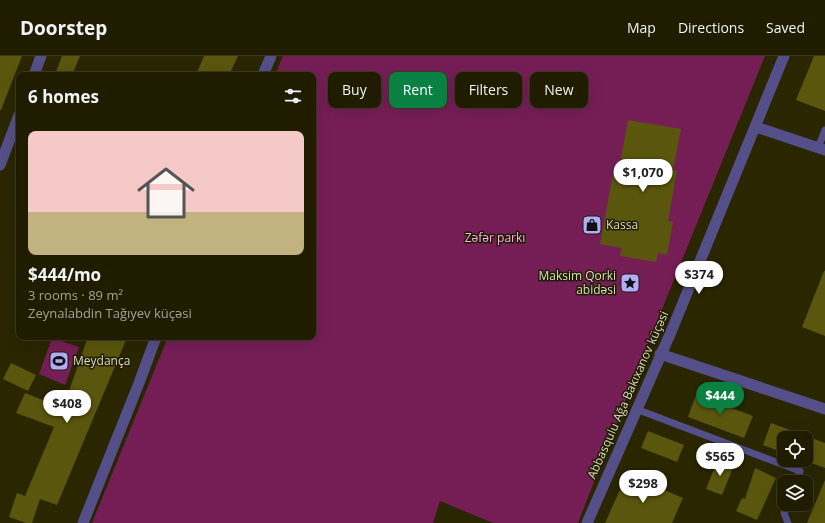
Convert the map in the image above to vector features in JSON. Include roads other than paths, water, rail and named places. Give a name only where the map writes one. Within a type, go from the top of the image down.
[{"type":"street","points":[[35,72],[41,56]]},
{"type":"street","points":[[264,72],[271,56]]},
{"type":"street","name":"Abbasqulu Ağa Bakıxanov küçəsi","points":[[587,523],[756,127],[784,56]]},
{"type":"street","points":[[0,165],[16,125]]},
{"type":"street","points":[[756,127],[821,149]]},
{"type":"street","points":[[82,523],[155,340]]},
{"type":"street","points":[[660,354],[825,409]]},
{"type":"lane","points":[[821,149],[825,130]]},
{"type":"lane","points":[[636,409],[800,471],[799,475]]},
{"type":"lane","points":[[785,511],[784,513],[788,523]]},
{"type":"place","name":"Kassa","points":[[592,225]]},
{"type":"place","name":"Maksim Qorki abidəsi","points":[[630,283]]},
{"type":"place","name":"Meydança","points":[[59,361]]},
{"type":"park label","name":"Zəfər parkı","points":[[495,238]]}]
